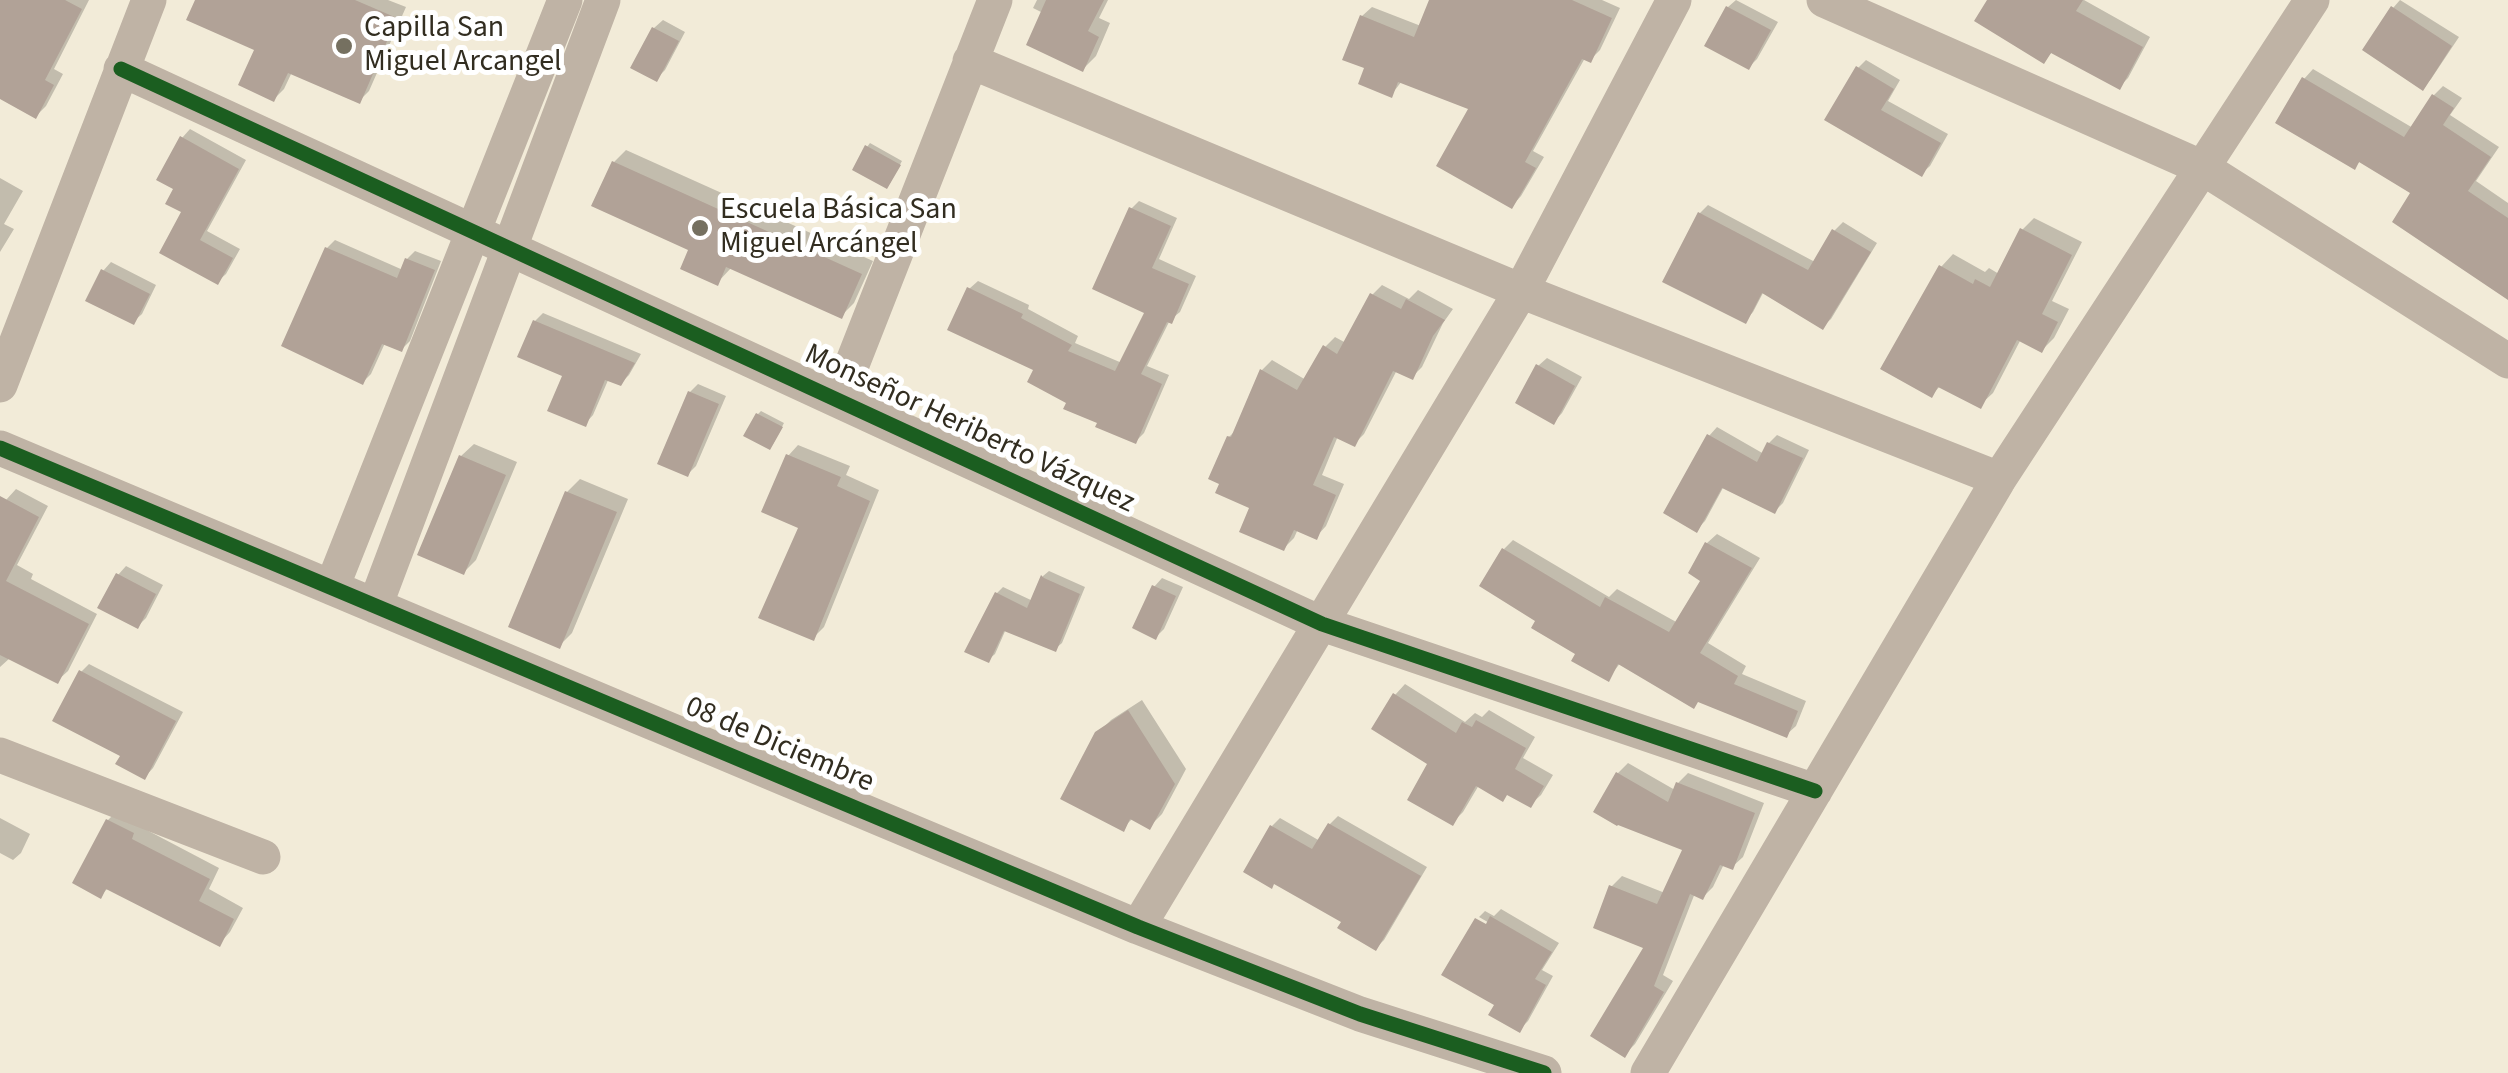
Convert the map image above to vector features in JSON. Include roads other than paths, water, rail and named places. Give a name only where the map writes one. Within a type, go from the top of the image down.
[{"type":"street","points":[[0,385],[149,0]]},
{"type":"street","points":[[332,587],[565,0]]},
{"type":"street","points":[[375,606],[603,0]]},
{"type":"street","points":[[838,400],[995,0]]},
{"type":"street","points":[[1138,927],[1521,291],[1674,0]]},
{"type":"street","points":[[1824,0],[2202,168],[2508,361]]},
{"type":"street","points":[[1648,1073],[1998,479],[2312,0]]},
{"type":"street","points":[[970,61],[1521,291],[1998,479]]},
{"type":"street","name":"Monseñor Heriberto Vázquez","points":[[121,69],[1322,624],[1815,791]]},
{"type":"street","name":"08 de Diciembre","points":[[0,448],[1138,927],[1360,1014],[1544,1073]]},
{"type":"street","points":[[0,756],[263,856]]},
{"type":"place","name":"Capilla San Miguel Arcangel","points":[[344,46]]},
{"type":"place","name":"Escuela Básica San Miguel Arcángel","points":[[700,228]]}]
